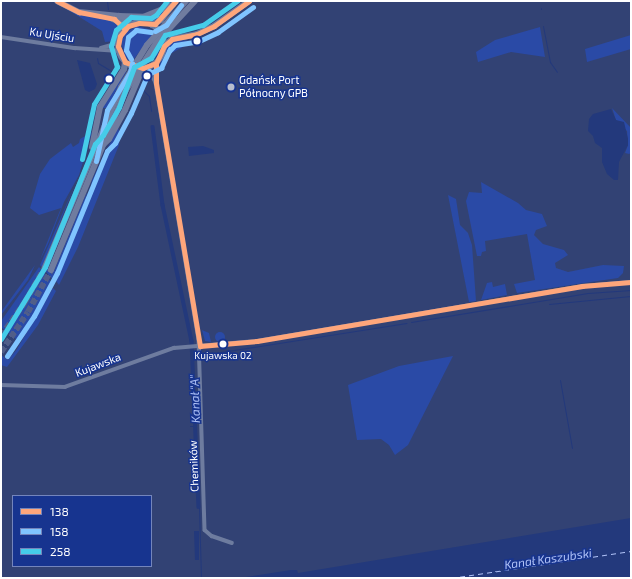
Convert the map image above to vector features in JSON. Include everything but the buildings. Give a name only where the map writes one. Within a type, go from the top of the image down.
[{"type":"highway","points":[[57,1],[79,12],[105,16],[148,16],[174,3]]},
{"type":"highway","points":[[113,109],[108,129],[101,147],[48,268],[101,130],[147,45],[186,1]]},
{"type":"highway","points":[[123,88],[156,43],[195,1]]},
{"type":"highway","points":[[101,147],[116,128],[146,68],[156,63],[164,46],[172,39],[206,31],[249,1]]},
{"type":"highway","points":[[152,25],[161,20],[174,3]]},
{"type":"highway","points":[[105,16],[119,22],[125,29]]},
{"type":"highway","points":[[119,16],[130,25]]},
{"type":"highway","points":[[92,152],[94,131],[100,108],[124,69],[125,62],[118,51],[118,43],[125,29],[130,25],[144,22],[152,25],[161,33],[164,46]]},
{"type":"highway","points":[[125,62],[146,68]]},
{"type":"street","name":"Ku Ujściu","points":[[1,37],[75,48],[118,51]]},
{"type":"street","name":"Ku Ujściu","points":[[100,49],[118,43]]},
{"type":"street","points":[[156,63],[156,83],[198,346],[257,341],[582,286],[631,282]]},
{"type":"street","points":[[146,68],[156,83]]},
{"type":"street","name":"Kujawska","points":[[1,385],[65,387],[169,349],[198,346]]},
{"type":"street","name":"Chemików","points":[[198,346],[200,353],[205,530],[212,536],[232,543]]},
{"type":"shaded area","points":[[65,8],[83,15],[115,20],[121,28],[115,41],[105,42],[102,31]]},
{"type":"shaded area","points":[[166,9],[160,19],[152,22],[131,21],[124,18],[147,18]]},
{"type":"shaded area","points":[[138,26],[155,31],[131,63],[125,56],[121,42],[126,32]]},
{"type":"shaded area","points":[[540,27],[545,57],[511,52],[478,62],[476,52],[495,40]]},
{"type":"shaded area","points":[[631,35],[631,49],[587,62],[585,49]]},
{"type":"shaded area","points":[[176,40],[194,41],[168,55],[158,69],[167,46]]},
{"type":"shaded area","points":[[161,41],[158,55],[145,65]]},
{"type":"shaded area","points":[[124,71],[126,72],[107,108],[102,108]]},
{"type":"shaded area","points":[[612,108],[631,128],[631,153],[629,154],[625,153],[628,145],[627,131],[616,120]]},
{"type":"shaded area","points":[[118,127],[120,136],[119,145],[78,247],[59,285],[56,281],[88,201],[92,180]]},
{"type":"shaded area","points":[[92,132],[79,175],[64,202],[48,244],[40,260],[61,208],[39,215],[30,208],[40,174],[50,159],[71,143],[73,147],[79,143],[80,139]]},
{"type":"shaded area","points":[[481,182],[518,203],[526,210],[542,214],[547,226],[536,230],[534,235],[543,244],[564,250],[568,255],[555,263],[556,268],[568,272],[603,265],[624,266],[623,273],[618,278],[517,293],[514,284],[535,280],[527,234],[485,241],[486,251],[482,252],[481,256],[477,256],[466,201],[469,192],[482,193]]},
{"type":"shaded area","points":[[74,187],[43,265],[54,271],[87,192],[54,281],[40,265]]},
{"type":"shaded area","points":[[448,195],[456,199],[460,225],[468,233],[472,245],[476,301],[469,302]]},
{"type":"shaded area","points":[[35,265],[28,280],[1,315],[1,312]]},
{"type":"shaded area","points":[[39,267],[52,283],[28,329],[16,339],[1,327],[1,321]]},
{"type":"shaded area","points":[[492,282],[493,287],[505,284],[507,295],[481,300],[487,283]]},
{"type":"shaded area","points":[[53,288],[56,291],[38,325],[7,367],[1,365],[1,355],[8,360],[17,349]]},
{"type":"shaded area","points":[[202,330],[209,333],[211,342],[205,341]]},
{"type":"shaded area","points":[[218,332],[222,332],[224,333],[224,341],[218,342],[215,339],[215,335]]},
{"type":"shaded area","points":[[453,356],[408,445],[395,455],[389,445],[381,439],[357,440],[348,385],[399,366]]},
{"type":"water","points":[[77,60],[90,63],[97,84],[95,89],[89,92],[85,90]]},
{"type":"water","points":[[611,109],[616,120],[624,122],[628,139],[628,145],[619,162],[618,180],[614,180],[607,174],[602,162],[602,148],[595,143],[593,136],[588,131],[589,119],[593,114]]},
{"type":"water","points":[[203,146],[214,150],[214,153],[189,156],[188,147]]},
{"type":"water","name":"Kanał Kaszubski","points":[[631,518],[631,578],[239,578],[291,570],[297,570],[298,573]]},
{"type":"water","points":[[194,531],[199,531],[199,560],[195,560]]},
{"type":"waterway","name":"Kanał \"A\"","points":[[107,1],[108,9]]},
{"type":"waterway","points":[[543,26],[550,62],[557,72]]},
{"type":"waterway","name":"Kanał \"A\"","points":[[97,58],[98,63],[113,72]]},
{"type":"waterway","name":"Kanał \"A\"","points":[[141,88],[149,96],[151,111]]},
{"type":"waterway","name":"Kanał \"A\"","points":[[153,127],[163,205],[192,341],[199,507]]},
{"type":"waterway","points":[[411,322],[588,293],[631,290]]},
{"type":"waterway","points":[[549,304],[631,296]]},
{"type":"waterway","points":[[202,355],[407,323]]},
{"type":"waterway","name":"Kanał \"A\"","points":[[194,355],[199,355]]},
{"type":"waterway","points":[[560,380],[572,448]]},
{"type":"waterway","name":"Kanał \"A\"","points":[[190,426],[196,426]]},
{"type":"waterway","name":"Kanał \"A\"","points":[[199,507],[201,578]]},
{"type":"ferry route","points":[[451,578],[631,551]]},
{"type":"tunnel","points":[[1,336],[25,302],[45,267]]},
{"type":"tunnel","points":[[1,352],[28,312],[51,270]]},
{"type":"transit line","name":"138","points":[[57,1],[79,12],[114,19],[125,29]]},
{"type":"transit line","name":"258","points":[[82,159],[94,104],[117,67],[111,46],[116,30],[131,17],[151,18],[156,15],[167,1]]},
{"type":"transit line","name":"138","points":[[164,46],[156,63],[143,68],[125,62],[118,46],[120,36],[128,26],[139,23],[155,24],[176,1]]},
{"type":"transit line","name":"258","points":[[1,339],[45,267],[95,144],[103,135],[119,107],[134,67],[151,58],[165,35],[203,25],[237,1]]},
{"type":"transit line","name":"138","points":[[164,46],[172,39],[197,34],[214,26],[249,1]]},
{"type":"transit line","name":"158","points":[[155,31],[166,25],[181,5]]},
{"type":"transit line","name":"158","points":[[169,51],[175,45],[199,41],[218,32],[253,7]]},
{"type":"transit line","name":"158","points":[[131,59],[126,50],[128,37],[136,30],[151,32]]},
{"type":"transit line","name":"158","points":[[146,75],[161,68],[170,49]]},
{"type":"transit line","name":"158","points":[[96,161],[107,110],[130,72],[132,63]]},
{"type":"transit line","name":"138","points":[[156,63],[156,83],[200,346]]},
{"type":"transit line","name":"158","points":[[7,356],[34,316],[57,273],[107,151],[115,143],[131,113],[149,71]]},
{"type":"transit line","name":"138","points":[[200,346],[257,341],[582,286],[631,282]]},
{"type":"place","name":"Gdańsk Port Północny GPB","points":[[231,87]]},
{"type":"place","name":"Kujawska 02","points":[[223,344]]}]
